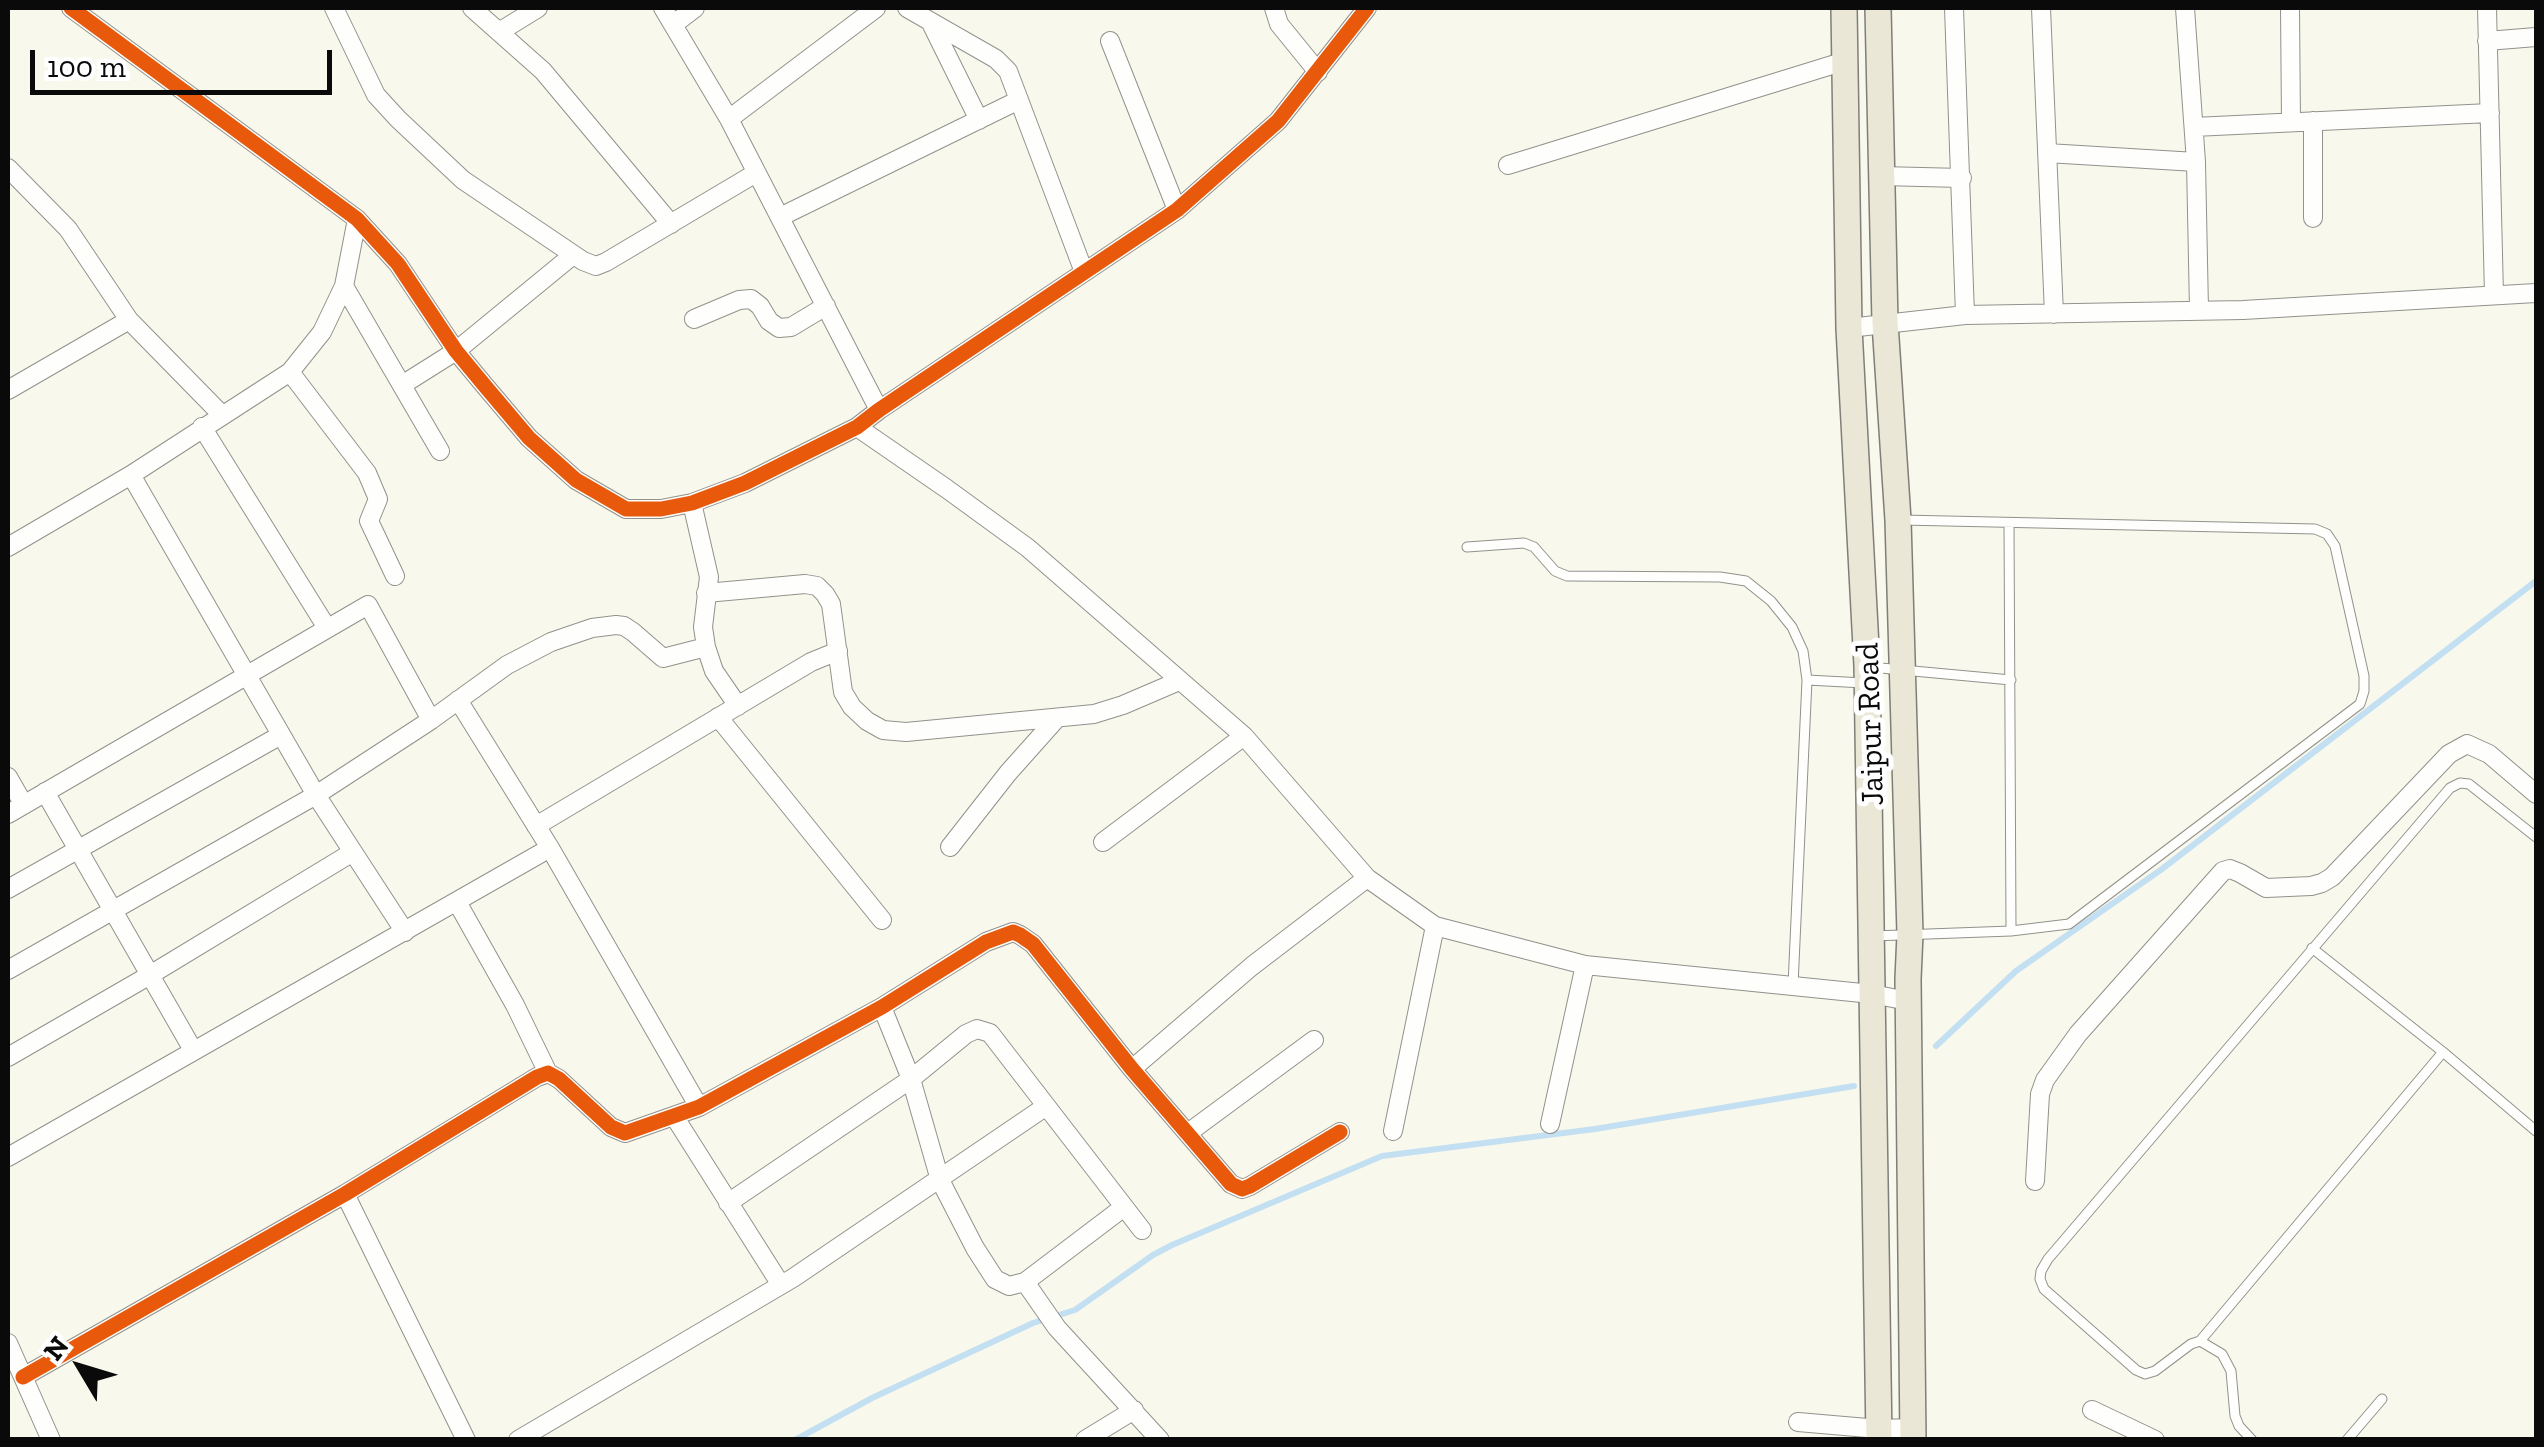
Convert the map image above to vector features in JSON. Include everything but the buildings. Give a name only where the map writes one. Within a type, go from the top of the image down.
[{"type":"main road","name":"Jaipur Road","points":[[1844,8],[1849,328],[1867,674],[1879,1434]]},
{"type":"main road","name":"Jaipur Road","points":[[1878,8],[1885,323],[1898,520],[1910,934],[1913,1434]]},
{"type":"street","points":[[71,8],[357,219],[398,264],[456,351],[529,438],[576,480],[626,509],[661,509],[692,503],[745,483],[858,427],[1177,210],[1278,120],[1367,8]]},
{"type":"street","points":[[334,8],[376,95],[398,119],[463,180],[573,255],[596,266],[756,172]]},
{"type":"street","points":[[472,8],[543,70],[671,224]]},
{"type":"street","points":[[499,32],[538,8]]},
{"type":"street","points":[[663,8],[729,119],[879,410]]},
{"type":"street","points":[[674,24],[695,8]]},
{"type":"street","points":[[729,119],[876,8]]},
{"type":"street","points":[[906,8],[996,59],[1008,71],[1084,272]]},
{"type":"street","points":[[1274,8],[1279,24],[1318,72]]},
{"type":"street","points":[[1954,8],[1965,315]]},
{"type":"street","points":[[2042,8],[2054,314]]},
{"type":"street","points":[[2185,8],[2196,162],[2199,310]]},
{"type":"street","points":[[2290,8],[2291,122]]},
{"type":"street","points":[[2486,8],[2494,295]]},
{"type":"street","points":[[930,21],[978,120]]},
{"type":"street","points":[[2488,41],[2536,37]]},
{"type":"street","points":[[1110,41],[1177,210]]},
{"type":"street","points":[[1508,165],[1845,61]]},
{"type":"street","points":[[780,217],[1019,100]]},
{"type":"street","points":[[2194,127],[2490,113]]},
{"type":"street","points":[[2313,121],[2314,218]]},
{"type":"street","points":[[2048,152],[2196,162]]},
{"type":"street","points":[[8,168],[68,230],[129,320],[222,415]]},
{"type":"street","points":[[1881,176],[1962,178]]},
{"type":"street","points":[[8,548],[290,372],[322,332],[344,286],[357,219]]},
{"type":"street","points":[[402,385],[456,351],[573,255]]},
{"type":"street","points":[[344,286],[440,451]]},
{"type":"street","points":[[1849,328],[1965,315],[2243,310],[2536,293]]},
{"type":"street","points":[[694,319],[739,300],[751,299],[769,321],[779,328],[791,328],[826,306]]},
{"type":"street","points":[[8,390],[129,320]]},
{"type":"street","points":[[290,372],[367,474],[378,499],[369,521],[395,576]]},
{"type":"street","points":[[202,427],[327,628]]},
{"type":"street","points":[[858,427],[1028,548],[1179,681],[1231,746],[1367,878],[1434,926],[1585,965],[1908,1001]]},
{"type":"street","points":[[130,475],[316,795],[405,932]]},
{"type":"street","points":[[692,503],[709,577],[703,627],[706,647],[714,671],[738,706]]},
{"type":"street","points":[[706,593],[816,586],[831,604],[843,692],[852,707],[883,730],[906,732],[1094,714],[1179,681]]},
{"type":"street","points":[[8,777],[16,809],[368,605],[431,720]]},
{"type":"street","points":[[8,970],[316,795],[507,665],[551,642],[605,625],[624,626],[663,658],[706,647]]},
{"type":"street","points":[[536,826],[811,662],[838,652]]},
{"type":"street","points":[[458,700],[550,848],[699,1106]]},
{"type":"street","points":[[718,717],[882,920]]},
{"type":"street","points":[[950,847],[1008,773],[1058,718]]},
{"type":"street","points":[[8,889],[281,735]]},
{"type":"street","points":[[2035,1181],[2040,1094],[2045,1080],[2078,1034],[2223,872],[2240,873],[2266,888],[2322,883],[2449,754],[2467,744],[2489,754],[2536,794]]},
{"type":"street","points":[[1103,842],[1231,746]]},
{"type":"street","points":[[44,792],[193,1050]]},
{"type":"street","points":[[8,1157],[550,848]]},
{"type":"street","points":[[8,1057],[353,852]]},
{"type":"street","points":[[1132,1069],[1252,966],[1367,878]]},
{"type":"street","points":[[458,902],[548,1073],[612,1128],[625,1134],[699,1106],[882,1006],[986,942],[1012,932],[1033,944],[1132,1069],[1231,1184],[1242,1188],[1272,1174],[1340,1132]]},
{"type":"street","points":[[1393,1131],[1434,926]]},
{"type":"street","points":[[1550,1124],[1585,965]]},
{"type":"street","points":[[882,1006],[911,1079],[940,1180],[995,1279],[1008,1286],[1026,1282],[1124,1207]]},
{"type":"street","points":[[728,1203],[911,1079],[977,1029],[990,1032],[1142,1230]]},
{"type":"street","points":[[1188,1133],[1314,1040]]},
{"type":"street","points":[[23,1377],[548,1073]]},
{"type":"street","points":[[518,1440],[781,1285],[1045,1107]]},
{"type":"street","points":[[674,1116],[781,1285]]},
{"type":"street","points":[[345,1194],[466,1440]]},
{"type":"street","points":[[1026,1282],[1058,1328],[1160,1440]]},
{"type":"street","points":[[8,1347],[50,1440]]},
{"type":"street","points":[[1084,1440],[1134,1410]]},
{"type":"street","points":[[2092,1410],[2154,1440]]},
{"type":"street","points":[[1798,1422],[1879,1434],[1913,1434]]},
{"type":"lane","points":[[1870,936],[2011,931],[2068,924],[2360,704],[2364,691],[2335,546],[2327,534],[2315,528],[1898,520]]},
{"type":"lane","points":[[2008,523],[2011,931]]},
{"type":"lane","points":[[1467,548],[1524,543],[1567,576],[1720,576],[1746,580],[1771,600],[1792,627],[1802,651],[1807,680],[1793,988]]},
{"type":"lane","points":[[1807,680],[1902,670],[2011,680]]},
{"type":"lane","points":[[2442,1052],[2200,1341],[2190,1344],[2155,1371],[2145,1374],[2136,1370],[2044,1289],[2041,1271],[2048,1259],[2440,798],[2460,783],[2469,784],[2536,837]]},
{"type":"lane","points":[[2312,948],[2536,1131]]},
{"type":"lane","points":[[2200,1341],[2226,1360],[2231,1372],[2235,1416],[2252,1440]]},
{"type":"lane","points":[[2347,1440],[2382,1399]]},
{"type":"waterway","points":[[1936,1046],[2016,971],[2162,869],[2536,581]]},
{"type":"waterway","points":[[795,1440],[872,1398],[1033,1323],[1075,1310],[1172,1245],[1382,1156],[1595,1129],[1854,1086]]},
{"type":"cycle path","points":[[71,8],[357,219],[398,264],[456,351],[529,438],[576,480],[626,509],[661,509],[692,503],[745,483],[857,427],[1177,210],[1278,121],[1367,8]]},
{"type":"cycle path","points":[[23,1377],[345,1194],[537,1077],[548,1073],[559,1079],[611,1127],[625,1133],[699,1107],[882,1007],[986,942],[1013,932],[1033,944],[1132,1069],[1231,1184],[1242,1189],[1250,1186],[1340,1132]]}]
